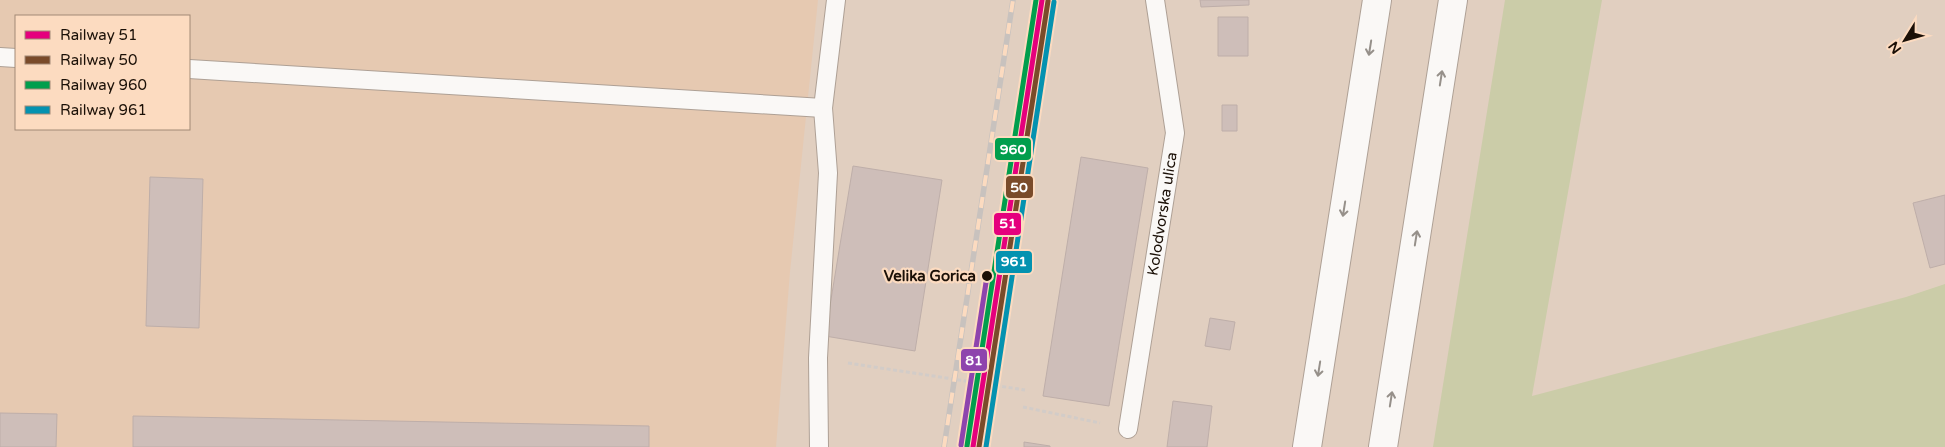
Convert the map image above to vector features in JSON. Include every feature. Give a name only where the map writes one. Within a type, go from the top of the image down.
[{"type":"highway","points":[[1307,447],[1377,0]]},
{"type":"highway","points":[[1383,447],[1453,0]]},
{"type":"lane","points":[[819,447],[818,358],[828,173],[823,108],[836,0]]},
{"type":"lane","name":"Kolodvorska ulica","points":[[1128,428],[1175,133],[1155,0]]},
{"type":"lane","points":[[0,57],[15,58]]},
{"type":"lane","points":[[190,69],[823,108]]},
{"type":"path","points":[[818,358],[1025,390]]},
{"type":"path","points":[[1023,407],[1128,428]]},
{"type":"shaded area","points":[[0,0],[818,0],[790,272],[776,447],[0,447]]},
{"type":"green space","points":[[1505,0],[1602,0],[1532,396],[1906,297],[1945,284],[1945,447],[1433,447]]},
{"type":"building","points":[[1200,0],[1249,0],[1249,5],[1201,7]]},
{"type":"building","points":[[1218,17],[1248,17],[1248,56],[1218,56]]},
{"type":"building","points":[[1222,105],[1237,105],[1237,131],[1222,131]]},
{"type":"building","points":[[1081,157],[1148,168],[1109,406],[1043,396]]},
{"type":"building","points":[[853,166],[942,180],[915,351],[825,336]]},
{"type":"building","points":[[150,177],[203,179],[199,328],[146,326]]},
{"type":"building","points":[[1945,195],[1945,264],[1930,268],[1913,203]]},
{"type":"building","points":[[1210,318],[1235,322],[1230,350],[1205,346]]},
{"type":"building","points":[[1173,401],[1212,406],[1207,447],[1167,447]]},
{"type":"building","points":[[0,413],[57,414],[56,447],[0,447]]},
{"type":"building","points":[[133,416],[649,426],[649,447],[133,447]]},
{"type":"building","points":[[1024,442],[1050,446],[1050,447],[1024,447]]},
{"type":"railway","points":[[944,447],[1013,0]]},
{"type":"rail line","name":"960","points":[[967,446],[1036,0]]},
{"type":"rail line","name":"51","points":[[973,447],[1042,0]]},
{"type":"rail line","name":"50","points":[[979,447],[1048,1]]},
{"type":"rail line","name":"961","points":[[986,447],[1054,2]]},
{"type":"transit line","name":"81","points":[[961,445],[987,276]]},
{"type":"place","name":"Velika Gorica","points":[[987,276]]}]
